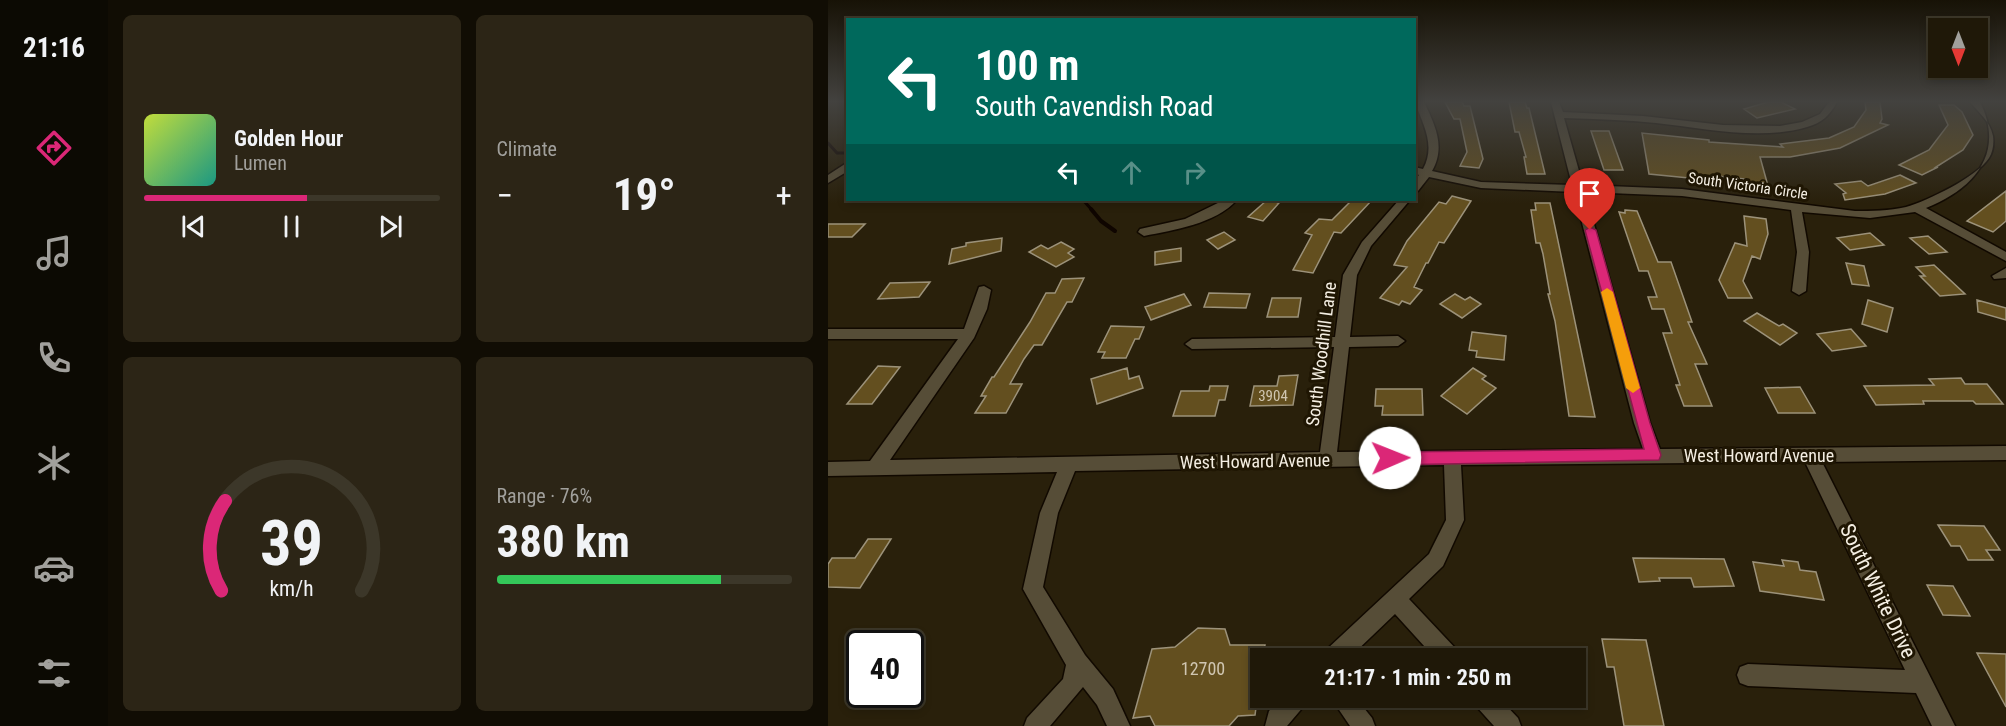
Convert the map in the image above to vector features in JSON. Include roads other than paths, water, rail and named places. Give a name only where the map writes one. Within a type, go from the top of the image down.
[{"type":"street","points":[[1416,187],[1427,173],[1435,154],[1434,136]]},
{"type":"street","points":[[1565,136],[1642,423],[1654,455]]},
{"type":"street","name":"South Victoria Circle","points":[[1416,170],[1483,185],[1666,191],[1796,208],[1865,214],[1917,208],[1942,197],[2003,154],[2002,136]]},
{"type":"street","points":[[828,180],[846,166]]},
{"type":"street","points":[[1144,232],[1182,225],[1201,218],[1229,201]]},
{"type":"street","name":"South Woodhill Lane","points":[[1328,459],[1347,286],[1354,265],[1366,244],[1404,201]]},
{"type":"street","points":[[1796,208],[1803,252],[1799,291]]},
{"type":"street","points":[[1917,208],[2006,257]]},
{"type":"street","points":[[875,468],[969,334],[980,309],[984,290]]},
{"type":"street","points":[[828,334],[969,334]]},
{"type":"street","points":[[1192,344],[1398,341]]},
{"type":"street","name":"West Howard Avenue","points":[[828,469],[1328,459],[2006,453]]},
{"type":"street","name":"South White Drive","points":[[1811,456],[1944,726]]},
{"type":"street","points":[[1344,648],[1436,560],[1455,520],[1452,458]]},
{"type":"street","points":[[1069,464],[1050,513],[1033,589],[1077,663],[1105,697],[1119,726]]},
{"type":"street","points":[[1395,599],[1440,648]]},
{"type":"street","points":[[1035,726],[1073,684],[1077,663]]},
{"type":"street","points":[[1748,675],[1922,682]]},
{"type":"street","points":[[1276,726],[1277,719],[1287,708]]},
{"type":"street","points":[[1350,708],[1364,726]]},
{"type":"street","points":[[1493,708],[1510,726]]},
{"type":"waterway","points":[[828,143],[837,153],[846,153]]},
{"type":"waterway","points":[[1084,201],[1092,210]]},
{"type":"waterway","points":[[1091,209],[1101,221],[1115,231]]}]
